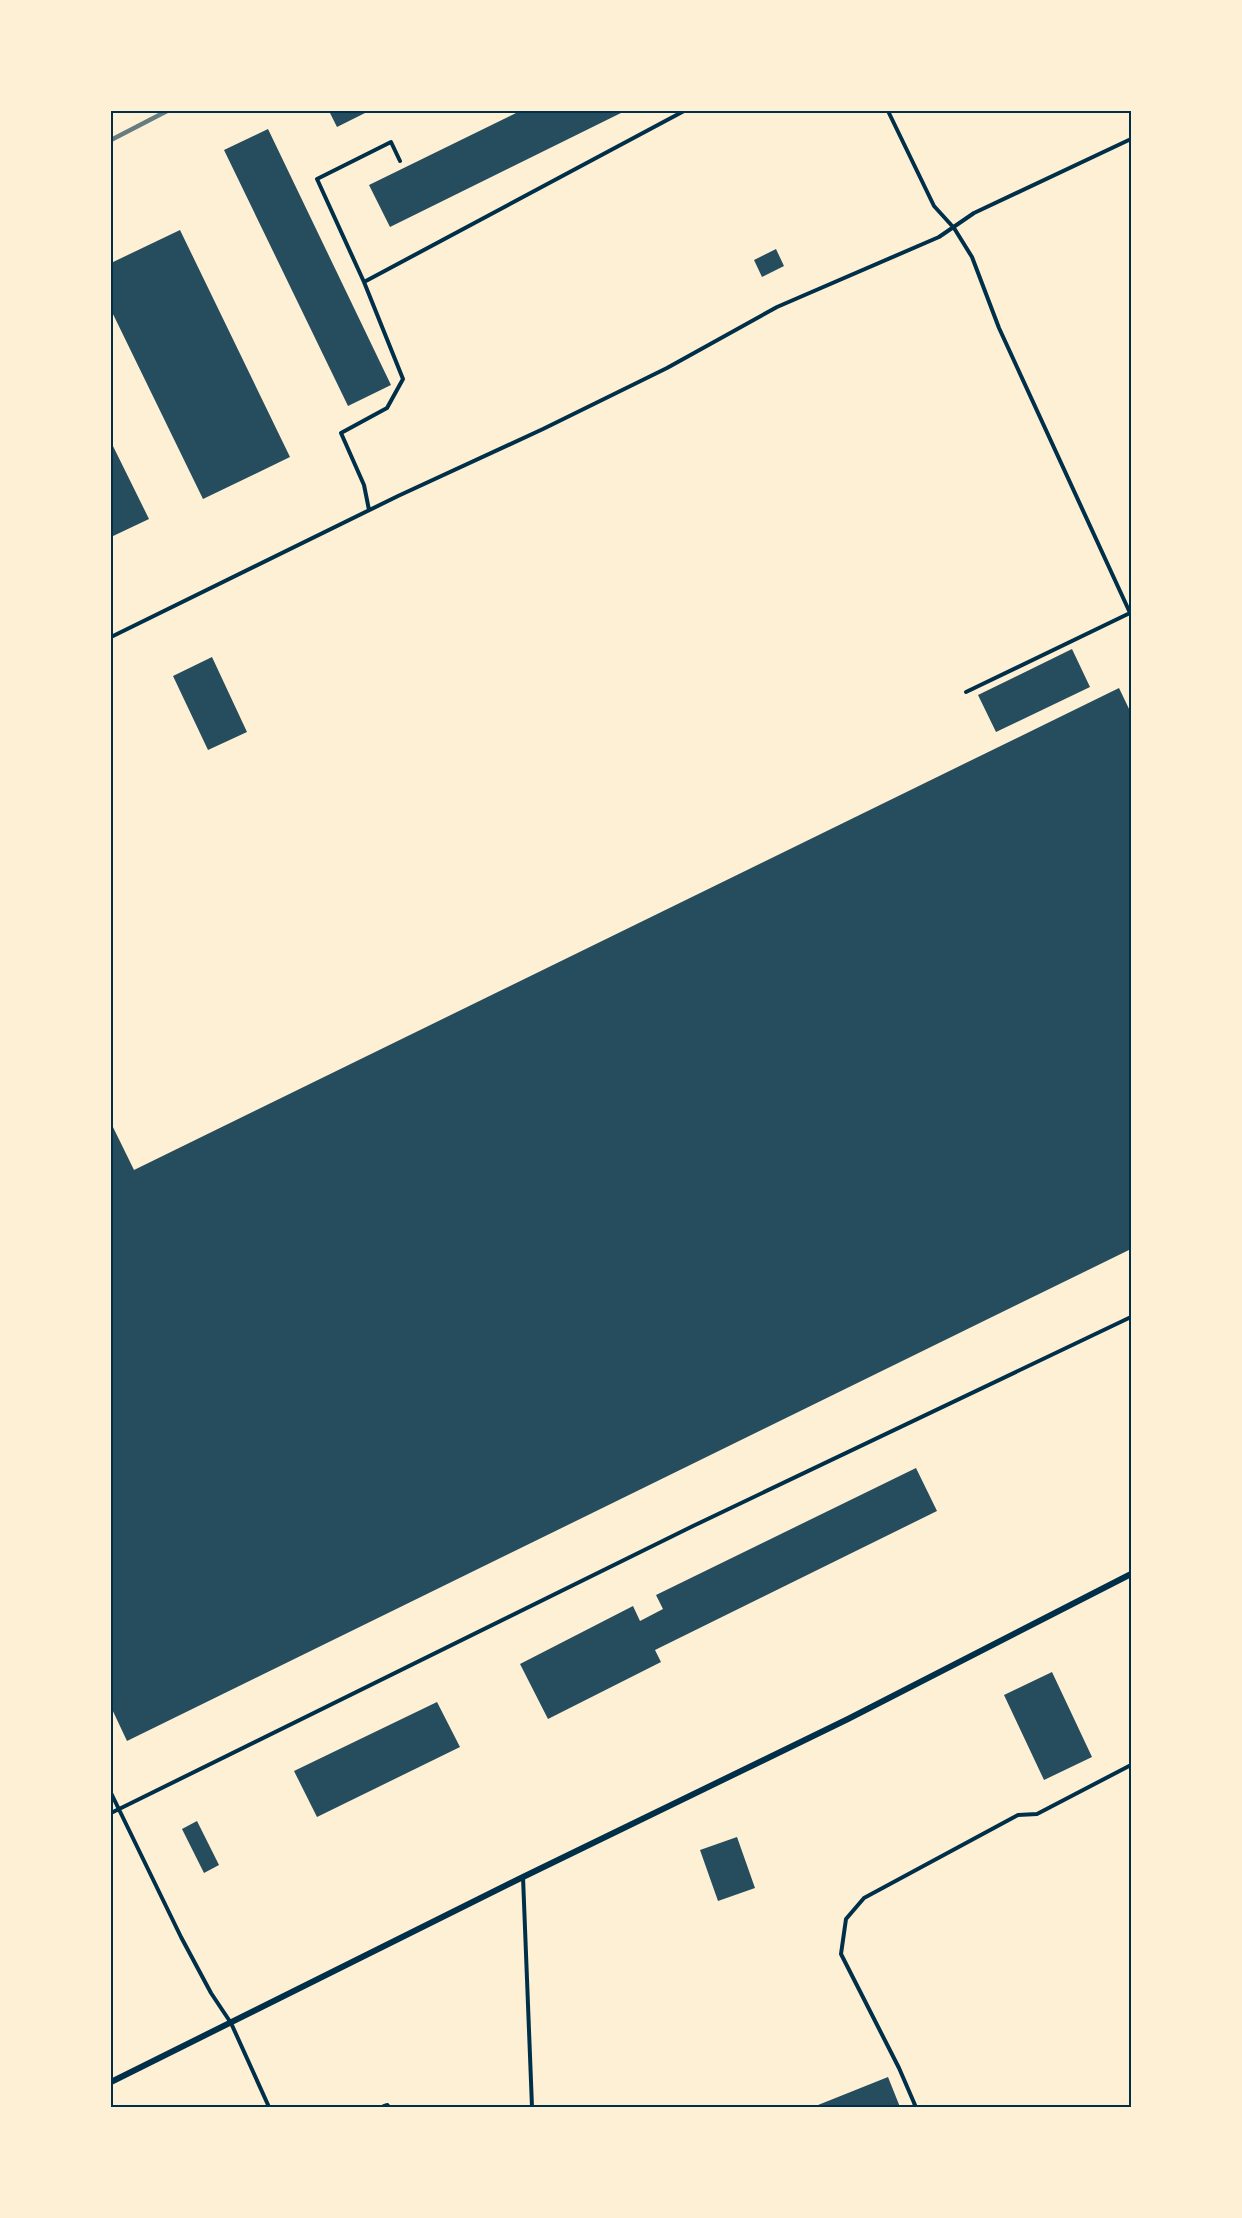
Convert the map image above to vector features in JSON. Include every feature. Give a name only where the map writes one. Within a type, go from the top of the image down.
[{"type":"street","points":[[111,2082],[523,1877],[848,1719],[1131,1574]]},
{"type":"lane","points":[[364,282],[684,111]]},
{"type":"lane","points":[[888,111],[934,206],[954,228],[972,257],[999,328],[1131,614],[966,692]]},
{"type":"lane","points":[[111,638],[369,510],[626,388],[777,307],[939,237],[974,213],[1131,139]]},
{"type":"lane","points":[[369,510],[364,485],[341,433],[387,408],[403,379],[364,282],[317,179],[392,141],[400,161]]},
{"type":"lane","points":[[111,1812],[714,1516],[1131,1317]]},
{"type":"lane","points":[[913,2107],[915,2105],[899,2068],[841,1954],[846,1919],[864,1898],[1018,1815],[1037,1814],[1131,1765]]},
{"type":"lane","points":[[111,1793],[181,1937],[211,1993],[231,2023],[269,2107]]},
{"type":"lane","points":[[523,1877],[532,2107]]},
{"type":"building","points":[[329,111],[369,111],[337,127]]},
{"type":"building","points":[[520,111],[625,111],[390,227],[369,185]]},
{"type":"building","points":[[268,129],[391,385],[348,406],[224,150]]},
{"type":"building","points":[[180,230],[290,457],[203,499],[111,310],[111,263]]},
{"type":"building","points":[[776,249],[784,266],[762,277],[754,260]]},
{"type":"building","points":[[111,442],[149,519],[111,537]]},
{"type":"building","points":[[1072,649],[1090,687],[996,732],[978,695]]},
{"type":"building","points":[[212,657],[247,732],[208,750],[173,676]]},
{"type":"building","points":[[1119,688],[1131,713],[1131,1249],[127,1741],[111,1707],[111,1123],[134,1170]]},
{"type":"building","points":[[916,1468],[937,1511],[655,1650],[661,1662],[548,1719],[520,1664],[633,1606],[640,1621],[663,1609],[656,1595]]},
{"type":"building","points":[[1052,1672],[1092,1757],[1044,1780],[1004,1695]]},
{"type":"building","points":[[437,1702],[460,1747],[317,1817],[294,1771]]},
{"type":"building","points":[[197,1821],[219,1865],[204,1873],[182,1829]]},
{"type":"building","points":[[737,1837],[755,1888],[718,1901],[700,1850]]},
{"type":"building","points":[[888,2077],[900,2107],[813,2107]]},
{"type":"railway","points":[[111,140],[167,111]]}]
